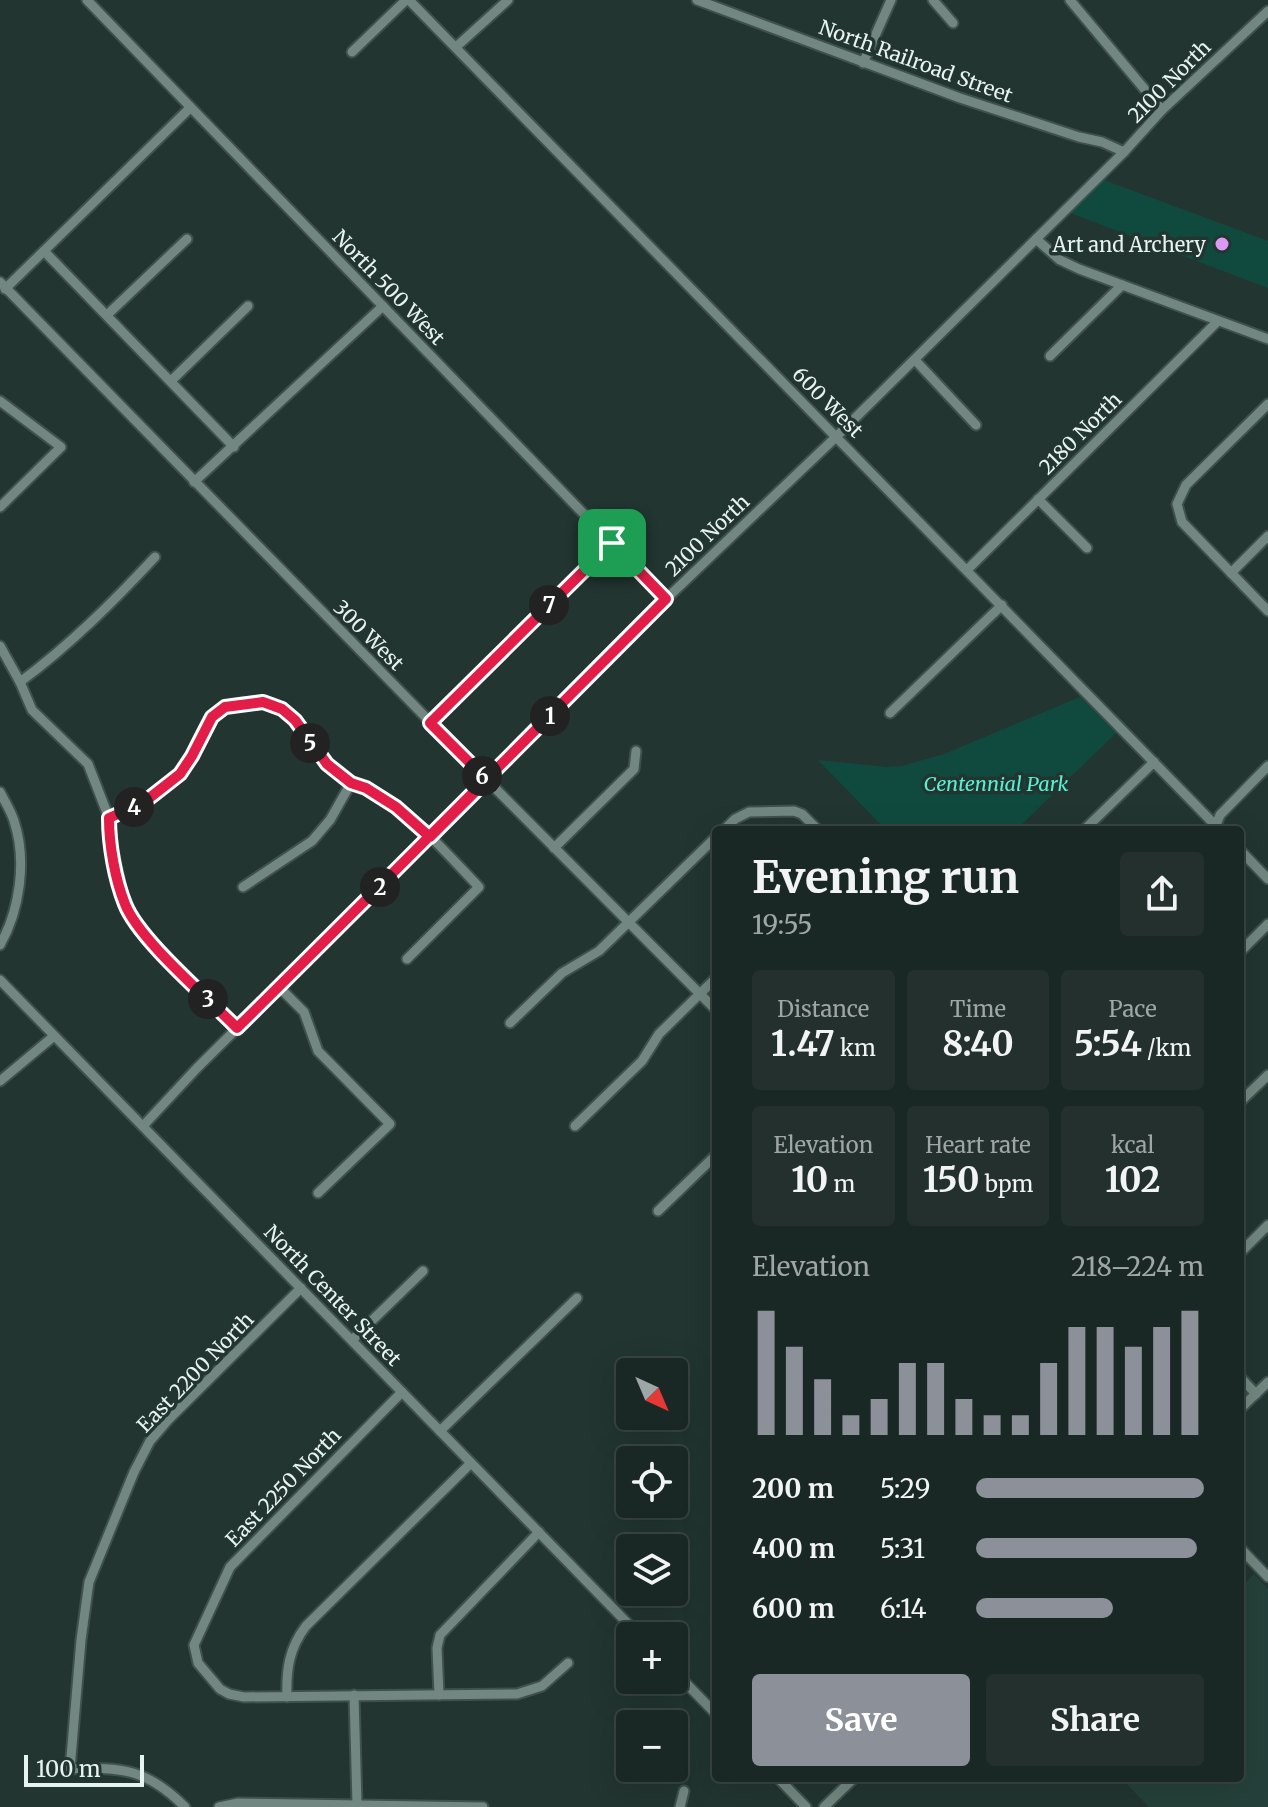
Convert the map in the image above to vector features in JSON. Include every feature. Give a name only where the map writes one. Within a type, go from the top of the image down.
[{"type":"street","name":"North 500 West","points":[[87,0],[666,599]]},
{"type":"street","points":[[352,52],[408,0]]},
{"type":"street","name":"600 West","points":[[408,0],[1002,605],[1214,826]]},
{"type":"street","points":[[456,47],[508,0]]},
{"type":"street","name":"North Railroad Street","points":[[697,0],[863,63],[1124,152]]},
{"type":"street","points":[[863,63],[891,0]]},
{"type":"street","points":[[933,0],[953,23]]},
{"type":"street","points":[[1070,0],[1162,110]]},
{"type":"street","name":"2100 North","points":[[143,1126],[666,599],[915,360],[1124,152],[1162,110],[1268,11]]},
{"type":"street","points":[[3,286],[44,251],[190,108]]},
{"type":"street","points":[[107,315],[187,239]]},
{"type":"street","points":[[1036,239],[1060,260],[1268,339]]},
{"type":"street","points":[[44,251],[234,447]]},
{"type":"street","points":[[1050,356],[1122,285]]},
{"type":"street","name":"300 West","points":[[3,286],[712,1006]]},
{"type":"street","points":[[171,381],[248,306]]},
{"type":"street","points":[[194,482],[383,306]]},
{"type":"street","name":"2180 North","points":[[967,570],[1218,321]]},
{"type":"street","points":[[915,360],[976,425]]},
{"type":"street","points":[[0,401],[61,447],[0,507]]},
{"type":"street","points":[[1268,404],[1186,485],[1177,504],[1182,522],[1268,611]]},
{"type":"street","points":[[1038,499],[1087,548]]},
{"type":"street","points":[[1231,573],[1268,536]]},
{"type":"street","points":[[430,723],[612,543]]},
{"type":"street","points":[[20,682],[97,618],[155,557]]},
{"type":"street","points":[[890,713],[1002,605]]},
{"type":"street","points":[[0,646],[32,710],[88,764],[109,818],[109,833],[125,905],[145,935],[237,1028]]},
{"type":"street","points":[[109,818],[143,803],[180,774],[212,717],[225,707],[263,702],[282,709],[295,720],[327,764],[351,783],[366,788],[396,807],[479,887],[407,959]]},
{"type":"street","points":[[554,848],[634,769],[636,751]]},
{"type":"street","points":[[1088,826],[1154,762]]},
{"type":"street","points":[[1218,826],[1220,815],[1268,766]]},
{"type":"street","points":[[243,887],[312,841],[330,820],[351,783]]},
{"type":"street","points":[[0,792],[14,821],[20,857],[14,911],[0,945]]},
{"type":"street","points":[[728,826],[749,812],[794,811],[814,826]]},
{"type":"street","points":[[510,1023],[562,973],[599,951],[712,841]]},
{"type":"street","points":[[1244,854],[1268,879]]},
{"type":"street","points":[[1244,948],[1268,924]]},
{"type":"street","name":"North Center Street","points":[[0,980],[626,1622]]},
{"type":"street","points":[[575,1126],[642,1061],[659,1034],[712,982]]},
{"type":"street","points":[[279,987],[304,1012],[318,1051],[390,1124],[318,1193]]},
{"type":"street","points":[[0,1081],[54,1036]]},
{"type":"street","points":[[1244,1098],[1268,1075]]},
{"type":"street","points":[[658,1211],[712,1159]]},
{"type":"street","points":[[1244,1249],[1268,1225]]},
{"type":"street","points":[[352,1340],[423,1271]]},
{"type":"street","name":"East 2200 North","points":[[185,1807],[165,1787],[136,1771],[70,1769],[89,1582],[150,1441],[301,1288]]},
{"type":"street","points":[[440,1431],[577,1298]]},
{"type":"street","points":[[1244,1381],[1256,1394]]},
{"type":"street","points":[[1244,1405],[1268,1382]]},
{"type":"street","name":"East 2250 North","points":[[287,1697],[244,1697],[220,1689],[198,1663],[194,1645],[230,1567],[402,1392]]},
{"type":"street","points":[[471,1463],[306,1626],[295,1641],[288,1663],[287,1697],[517,1694],[530,1691],[552,1678],[568,1663]]},
{"type":"street","points":[[439,1695],[437,1648],[440,1635],[539,1532]]},
{"type":"street","points":[[1244,1552],[1268,1577]]},
{"type":"street","points":[[688,1685],[712,1710]]},
{"type":"street","points":[[354,1695],[357,1804]]},
{"type":"street","points":[[782,1782],[806,1807]]},
{"type":"street","points":[[824,1807],[850,1782]]},
{"type":"street","points":[[680,1807],[684,1791]]},
{"type":"street","points":[[219,1807],[238,1803],[483,1807]]},
{"type":"shaded area","points":[[1254,1574],[1268,1589],[1268,1807],[1149,1807],[1125,1782],[1244,1782],[1244,1584]]},
{"type":"green space","points":[[1104,180],[1268,241],[1268,288],[1070,213]]},
{"type":"green space","name":"Centennial Park","points":[[1080,697],[1116,733],[1020,826],[882,826],[818,760],[887,767],[944,754]]},
{"type":"place","name":"Art and Archery","points":[[1222,244]]},
{"type":"route","points":[[612,543],[430,723],[487,780],[430,837],[396,807],[366,788],[351,783],[327,764],[295,720],[282,709],[263,702],[225,707],[212,717],[180,774],[143,803],[109,818],[109,833],[125,905],[145,935],[237,1028],[430,837],[487,780],[666,599],[612,543]]}]
